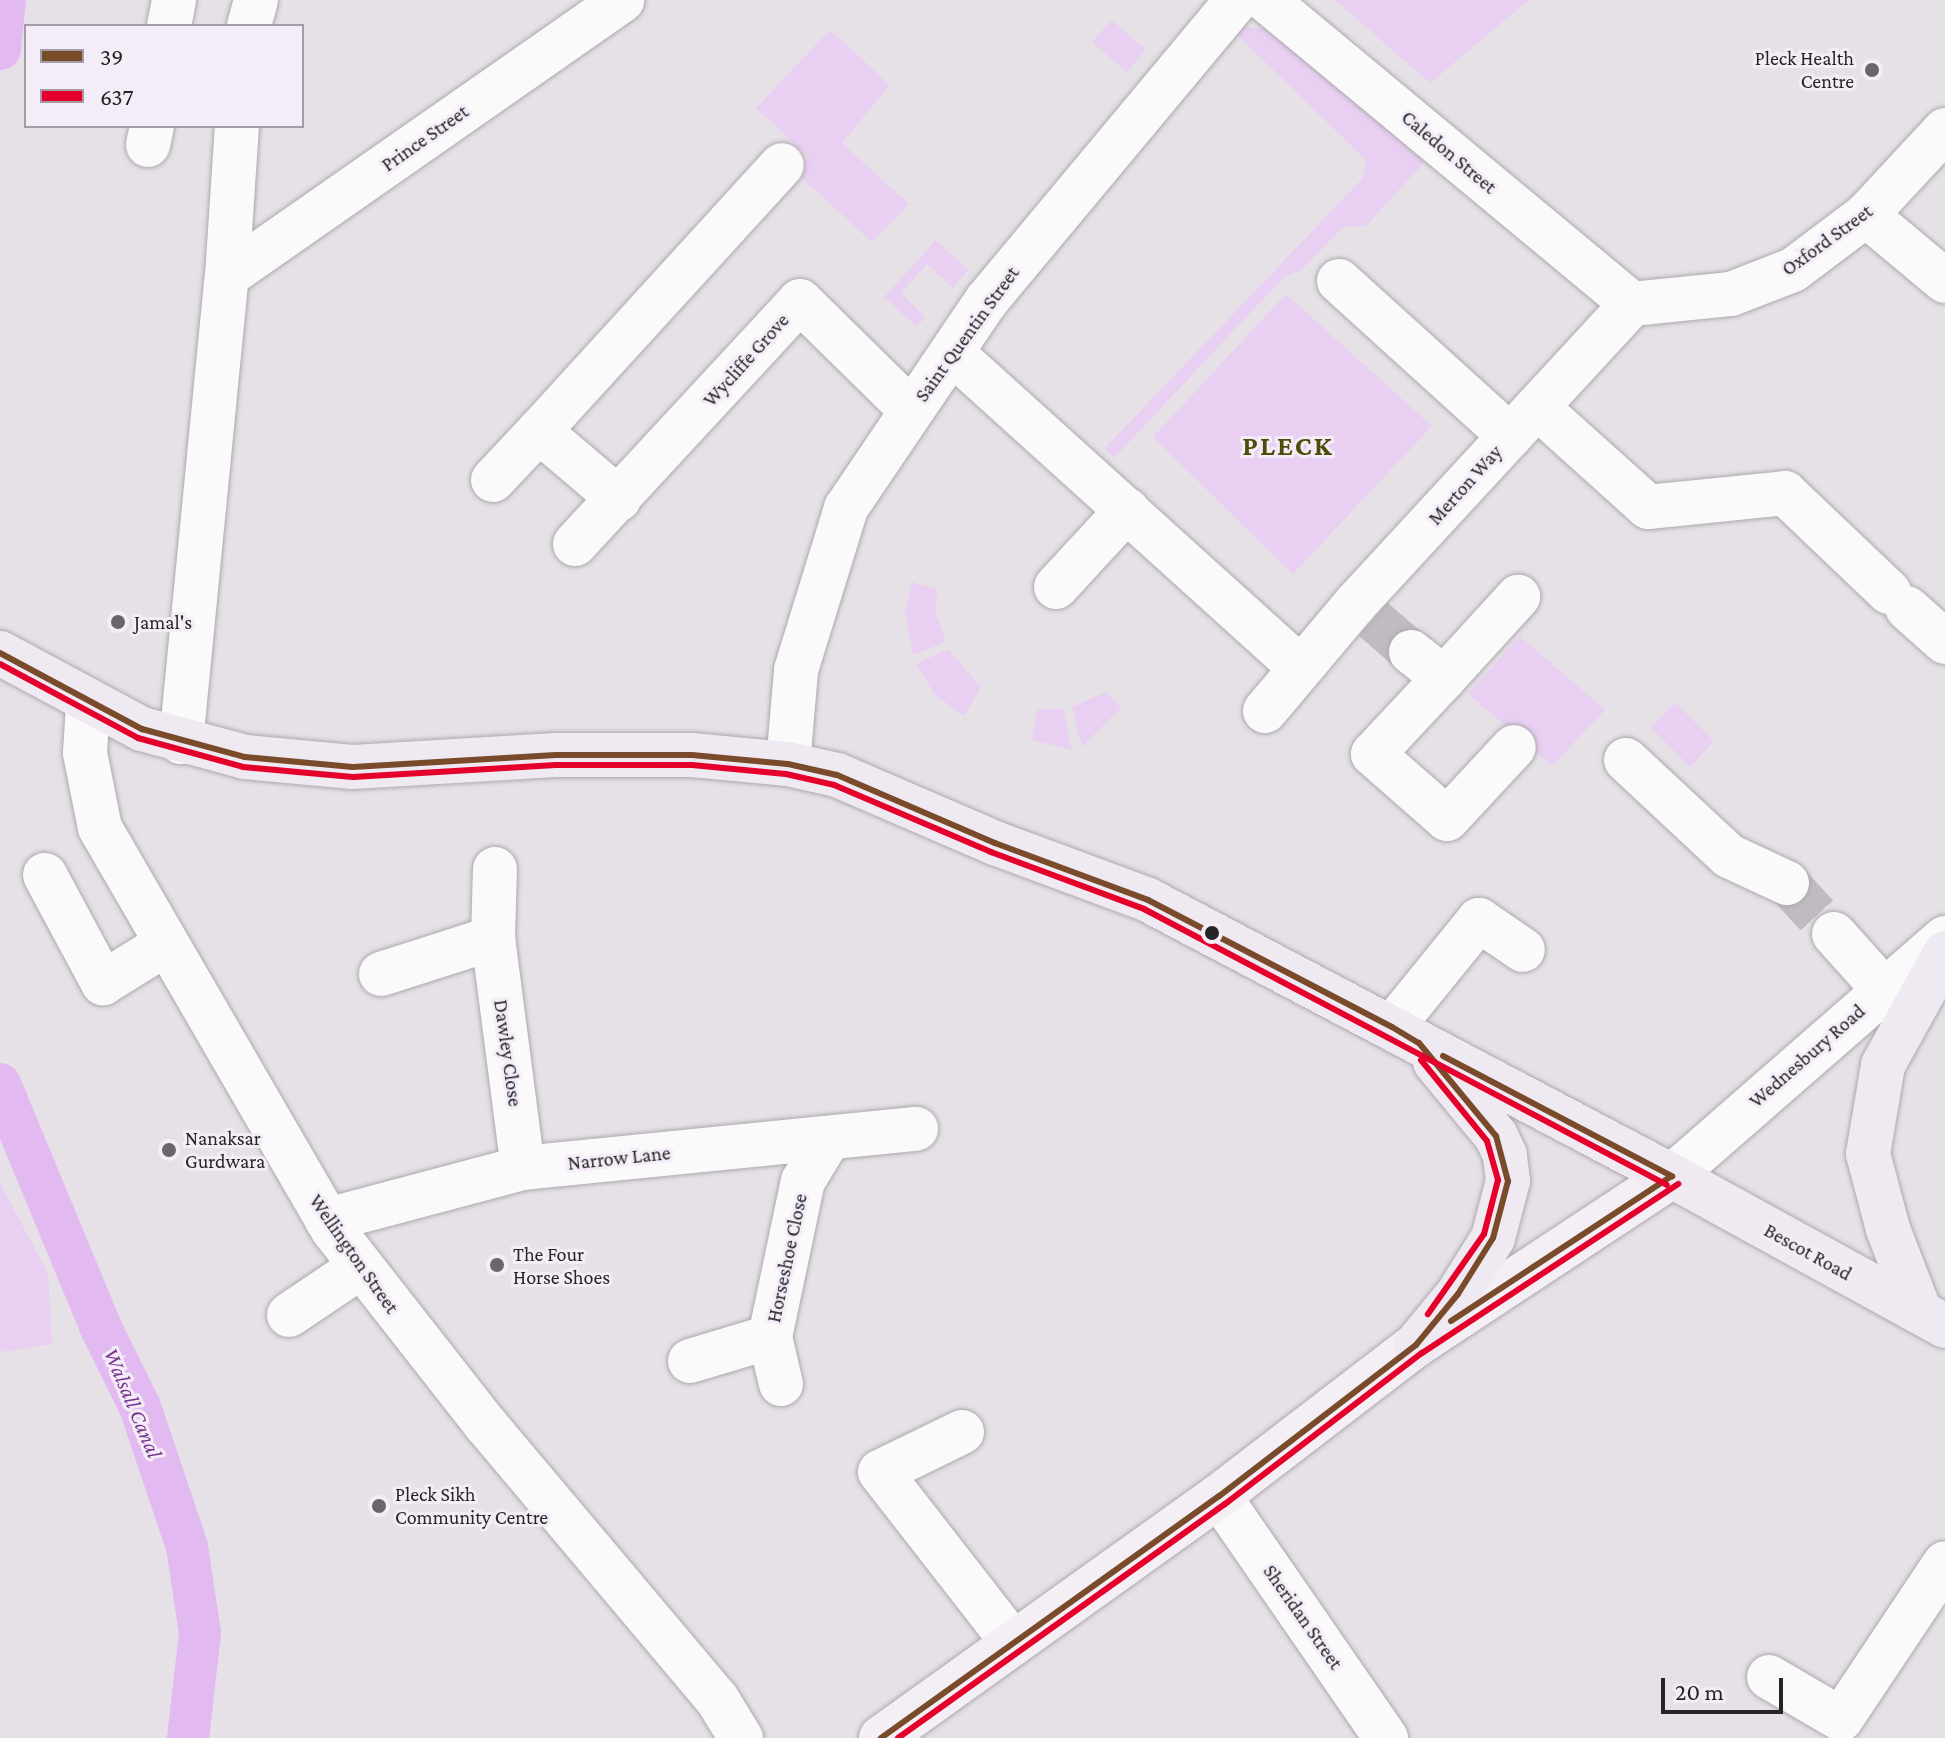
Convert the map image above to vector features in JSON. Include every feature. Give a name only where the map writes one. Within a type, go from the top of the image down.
[{"type":"highway","name":"Bescot Road","points":[[3,656],[88,704],[181,742],[258,759],[353,767],[556,755],[692,755],[788,764],[877,790],[995,843],[1124,890],[1672,1176],[1933,1319]]},
{"type":"highway","points":[[1933,1319],[1888,1229],[1868,1154],[1883,1065],[1945,953]]},
{"type":"highway","points":[[1406,1035],[1496,1136],[1505,1155],[1508,1181],[1493,1238],[1458,1294],[1416,1345]]},
{"type":"main road","points":[[881,1738],[1219,1496],[1416,1345],[1672,1176]]},
{"type":"street","points":[[169,24],[174,0]]},
{"type":"street","points":[[250,24],[256,0]]},
{"type":"street","name":"Prince Street","points":[[227,276],[622,0]]},
{"type":"street","name":"Saint Quentin Street","points":[[788,764],[796,670],[846,508],[987,300],[1237,0]]},
{"type":"street","name":"Caledon Street","points":[[1266,0],[1632,304]]},
{"type":"street","points":[[181,742],[227,276],[237,128]]},
{"type":"street","name":"Oxford Street","points":[[1632,304],[1731,294],[1793,270],[1866,215],[1945,130]]},
{"type":"street","points":[[493,480],[782,165]]},
{"type":"street","points":[[1866,215],[1945,281]]},
{"type":"street","points":[[1339,281],[1524,422],[1648,507],[1785,493],[1945,642]]},
{"type":"street","name":"Wycliffe Grove","points":[[575,544],[800,301],[911,410]]},
{"type":"street","name":"Merton Way","points":[[1265,711],[1301,668],[1365,611],[1524,422],[1632,304]]},
{"type":"street","points":[[952,353],[1301,668]]},
{"type":"street","points":[[539,431],[619,499]]},
{"type":"street","points":[[1056,587],[1127,510]]},
{"type":"street","points":[[1514,747],[1447,819],[1373,754],[1427,665],[1518,597]]},
{"type":"street","name":"Wellington Street","points":[[88,704],[85,753],[100,828],[327,1220],[359,1268],[717,1699],[741,1738]]},
{"type":"street","points":[[1626,760],[1729,856],[1787,883]]},
{"type":"street","name":"Dawley Close","points":[[495,869],[493,938],[523,1168]]},
{"type":"street","points":[[45,875],[103,983],[166,944]]},
{"type":"street","points":[[1406,1035],[1479,920],[1523,950]]},
{"type":"street","points":[[1834,934],[1884,990]]},
{"type":"street","points":[[381,974],[493,938]]},
{"type":"street","name":"Wednesbury Road","points":[[1672,1176],[1945,938]]},
{"type":"street","name":"Narrow Lane","points":[[327,1220],[523,1168],[916,1129]]},
{"type":"street","name":"Horseshoe Close","points":[[781,1384],[770,1337],[803,1181],[829,1138]]},
{"type":"street","points":[[289,1315],[359,1268]]},
{"type":"street","name":"Horseshoe Close","points":[[690,1361],[770,1337]]},
{"type":"street","points":[[962,1432],[880,1472],[1013,1643]]},
{"type":"street","name":"Sheridan Street","points":[[1219,1496],[1386,1738]]},
{"type":"street","points":[[1769,1677],[1841,1719],[1945,1563]]},
{"type":"shaded area","points":[[1335,0],[1529,0],[1430,83]]},
{"type":"shaded area","points":[[1112,20],[1146,50],[1127,72],[1092,42]]},
{"type":"shaded area","points":[[1245,27],[1280,30],[1431,155],[1366,226],[1343,227],[1301,270],[1284,277],[1114,458],[1105,448],[1362,179],[1366,166],[1365,159],[1234,32]]},
{"type":"shaded area","points":[[830,30],[890,85],[842,143],[909,204],[872,242],[795,172],[809,157],[756,108]]},
{"type":"shaded area","points":[[936,240],[968,270],[953,288],[927,264],[901,293],[925,317],[917,327],[884,297]]},
{"type":"shaded area","points":[[1286,294],[1432,426],[1293,574],[1153,437]]},
{"type":"shaded area","points":[[912,582],[937,590],[936,615],[946,642],[913,655],[905,611]]},
{"type":"shaded area","points":[[1520,636],[1605,710],[1552,766],[1468,694]]},
{"type":"shaded area","points":[[948,649],[981,687],[964,716],[935,695],[916,664]]},
{"type":"shaded area","points":[[1106,692],[1122,707],[1082,747],[1072,707]]},
{"type":"shaded area","points":[[1675,702],[1714,741],[1690,767],[1651,728]]},
{"type":"shaded area","points":[[1037,709],[1063,709],[1072,750],[1032,740]]},
{"type":"shaded area","points":[[0,1183],[48,1273],[52,1344],[0,1352]]},
{"type":"waterway","name":"Walsall Canal","points":[[0,49],[5,0]]},
{"type":"waterway","name":"Walsall Canal","points":[[0,1084],[100,1326],[140,1407],[187,1547],[200,1633],[188,1738]]},
{"type":"tunnel","points":[[1373,619],[1411,652]]},
{"type":"tunnel","points":[[1787,883],[1834,934]]},
{"type":"transit line","name":"39","points":[[0,653],[142,729],[245,757],[353,767],[556,755],[692,755],[788,764],[837,775],[995,843],[1148,900],[1392,1027],[1419,1043],[1496,1136],[1508,1181],[1493,1238],[1458,1294],[1416,1345],[1219,1496],[881,1738]]},
{"type":"transit line","name":"637","points":[[0,664],[138,738],[243,767],[353,777],[556,765],[692,765],[786,774],[834,785],[991,852],[1144,909],[1667,1185]]},
{"type":"transit line","name":"39","points":[[1443,1056],[1672,1176]]},
{"type":"transit line","name":"637","points":[[1421,1060],[1487,1141],[1498,1180],[1484,1234],[1428,1314]]},
{"type":"transit line","name":"39","points":[[1451,1321],[1672,1176]]},
{"type":"transit line","name":"637","points":[[898,1738],[1225,1504],[1422,1353],[1678,1184]]},
{"type":"place","name":"Pleck Health Centre","points":[[1872,70]]},
{"type":"place","name":"Jamal's","points":[[118,622]]},
{"type":"place","name":"Nanaksar Gurdwara","points":[[169,1150]]},
{"type":"place","name":"The Four Horse Shoes","points":[[497,1265]]},
{"type":"place","name":"Pleck Sikh Community Centre","points":[[379,1506]]},
{"type":"district","name":"PLECK","points":[[1288,446]]}]
